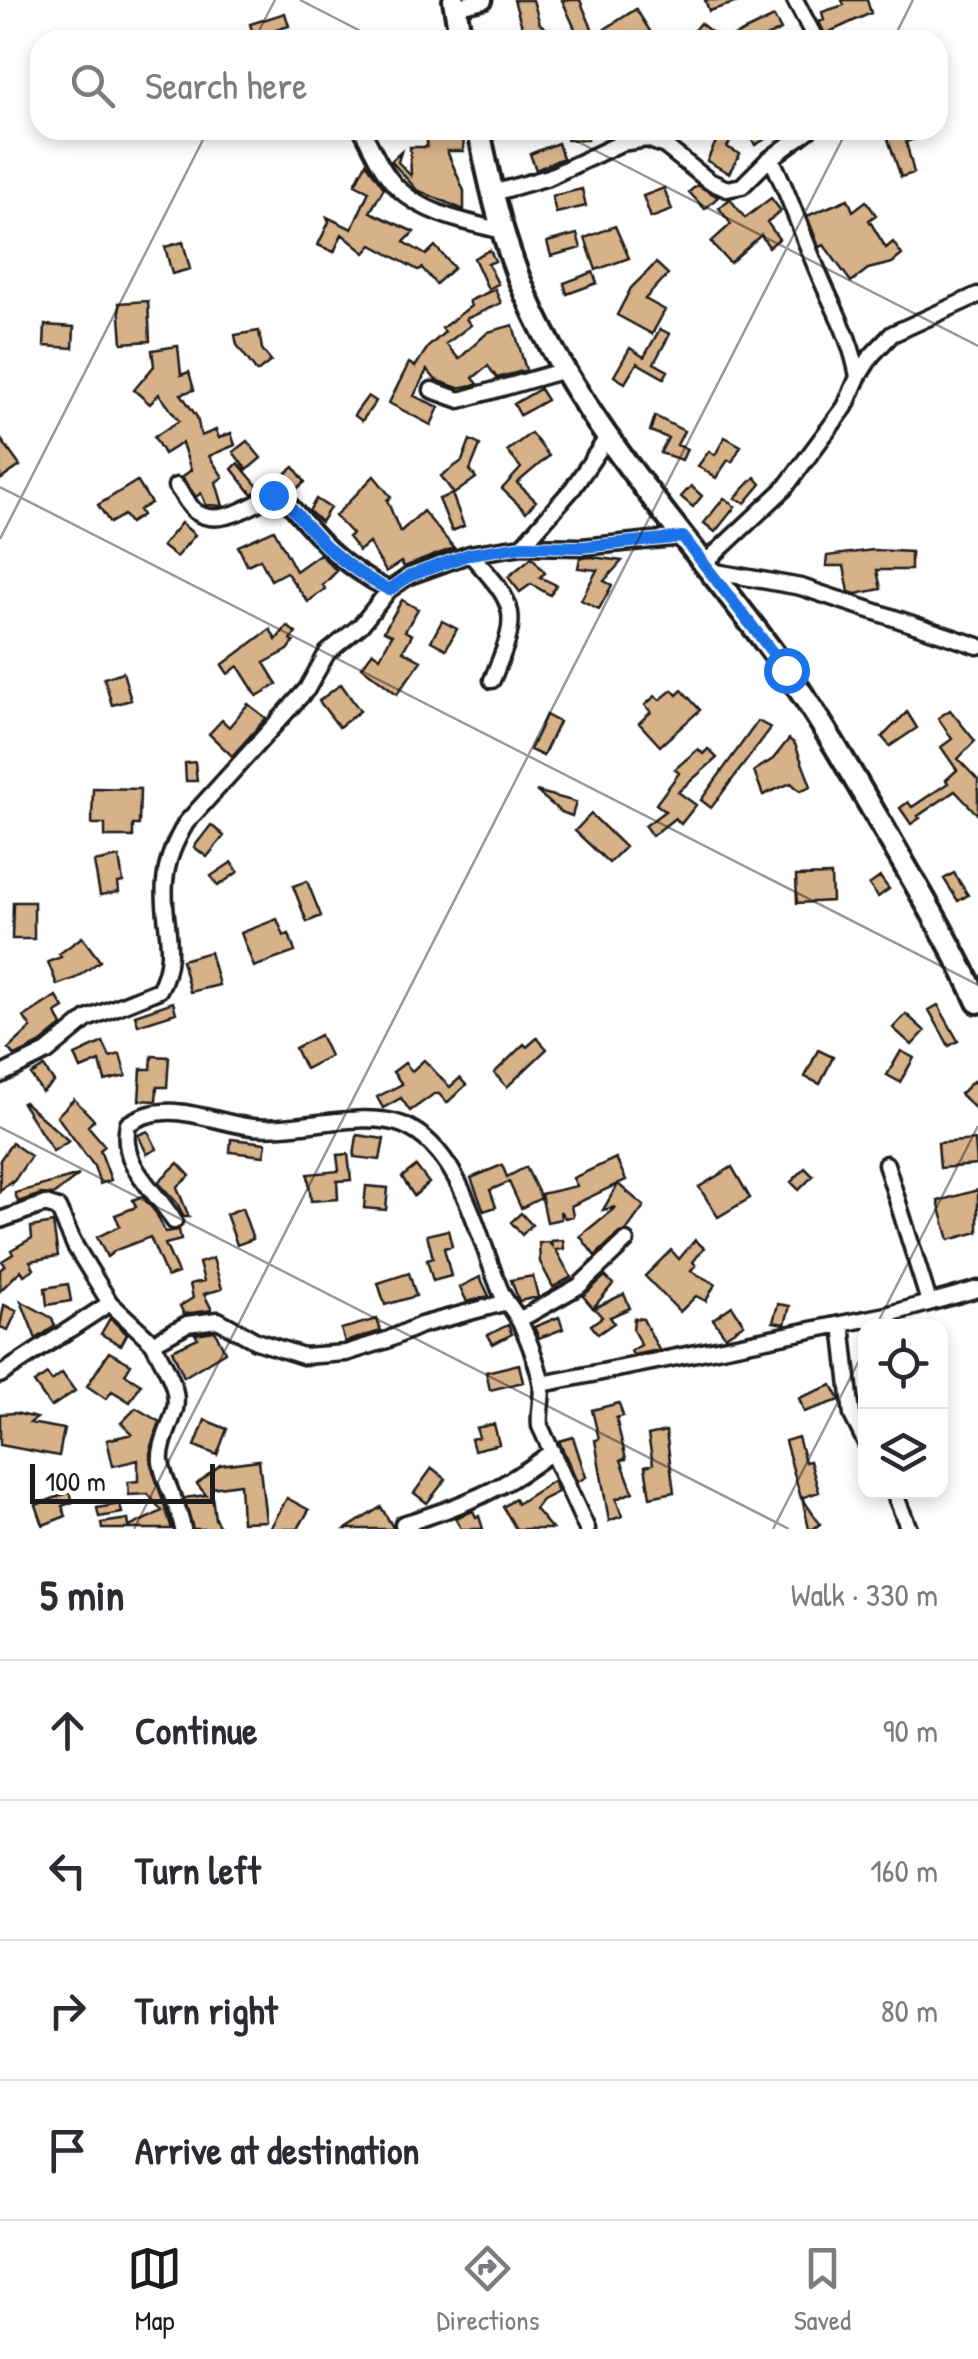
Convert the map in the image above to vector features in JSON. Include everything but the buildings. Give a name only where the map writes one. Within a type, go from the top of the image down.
[{"type":"main road","points":[[455,4],[460,30]]},
{"type":"main road","points":[[482,140],[502,231],[519,278],[564,370],[607,438],[786,670],[958,957],[978,1002]]},
{"type":"street","points":[[455,4],[484,0]]},
{"type":"street","points":[[795,0],[811,30]]},
{"type":"street","points":[[368,140],[400,191],[450,217],[502,231]]},
{"type":"street","points":[[492,193],[549,178],[621,142],[638,140]]},
{"type":"street","points":[[649,140],[664,146],[727,189],[742,186],[796,140]]},
{"type":"street","points":[[772,158],[819,275],[853,346],[858,376]]},
{"type":"street","points":[[707,568],[784,489],[844,407],[858,376],[892,334],[978,295]]},
{"type":"street","points":[[432,390],[460,400],[564,370]]},
{"type":"street","points":[[522,546],[573,488],[607,438]]},
{"type":"street","points":[[176,486],[197,512],[210,516],[228,516],[273,495],[284,499],[334,556],[354,572],[389,590]]},
{"type":"street","points":[[0,1075],[47,1052],[87,1019],[159,990],[170,963],[164,883],[172,848],[186,822],[307,689],[327,653],[360,625],[389,590],[409,576],[470,554],[522,546],[582,547],[683,537]]},
{"type":"street","points":[[470,554],[505,595],[512,619],[511,634],[492,680]]},
{"type":"street","points":[[707,568],[801,587],[978,646]]},
{"type":"street","points":[[174,1221],[134,1170],[125,1140],[128,1124],[141,1116],[170,1109],[253,1127],[354,1120],[403,1125],[445,1161],[463,1190],[542,1384],[540,1426],[587,1529]]},
{"type":"street","points":[[886,1164],[929,1302]]},
{"type":"street","points":[[0,1220],[45,1204],[58,1208],[75,1246],[110,1303],[153,1342],[172,1382],[176,1404],[160,1457],[180,1508],[183,1529]]},
{"type":"street","points":[[519,1320],[580,1286],[626,1242]]},
{"type":"street","points":[[542,1384],[886,1316],[978,1289]]},
{"type":"street","points":[[153,1342],[187,1324],[218,1320],[256,1340],[303,1356],[346,1354],[420,1324],[507,1302]]},
{"type":"street","points":[[0,1376],[110,1303]]},
{"type":"street","points":[[842,1324],[852,1414],[858,1426]]},
{"type":"street","points":[[403,1524],[456,1508],[523,1476],[552,1452]]},
{"type":"street","points":[[897,1499],[909,1529]]},
{"type":"route","points":[[273,495],[284,499],[334,556],[354,572],[389,590],[409,576],[470,554],[522,546],[582,547],[683,537],[786,670]]}]
